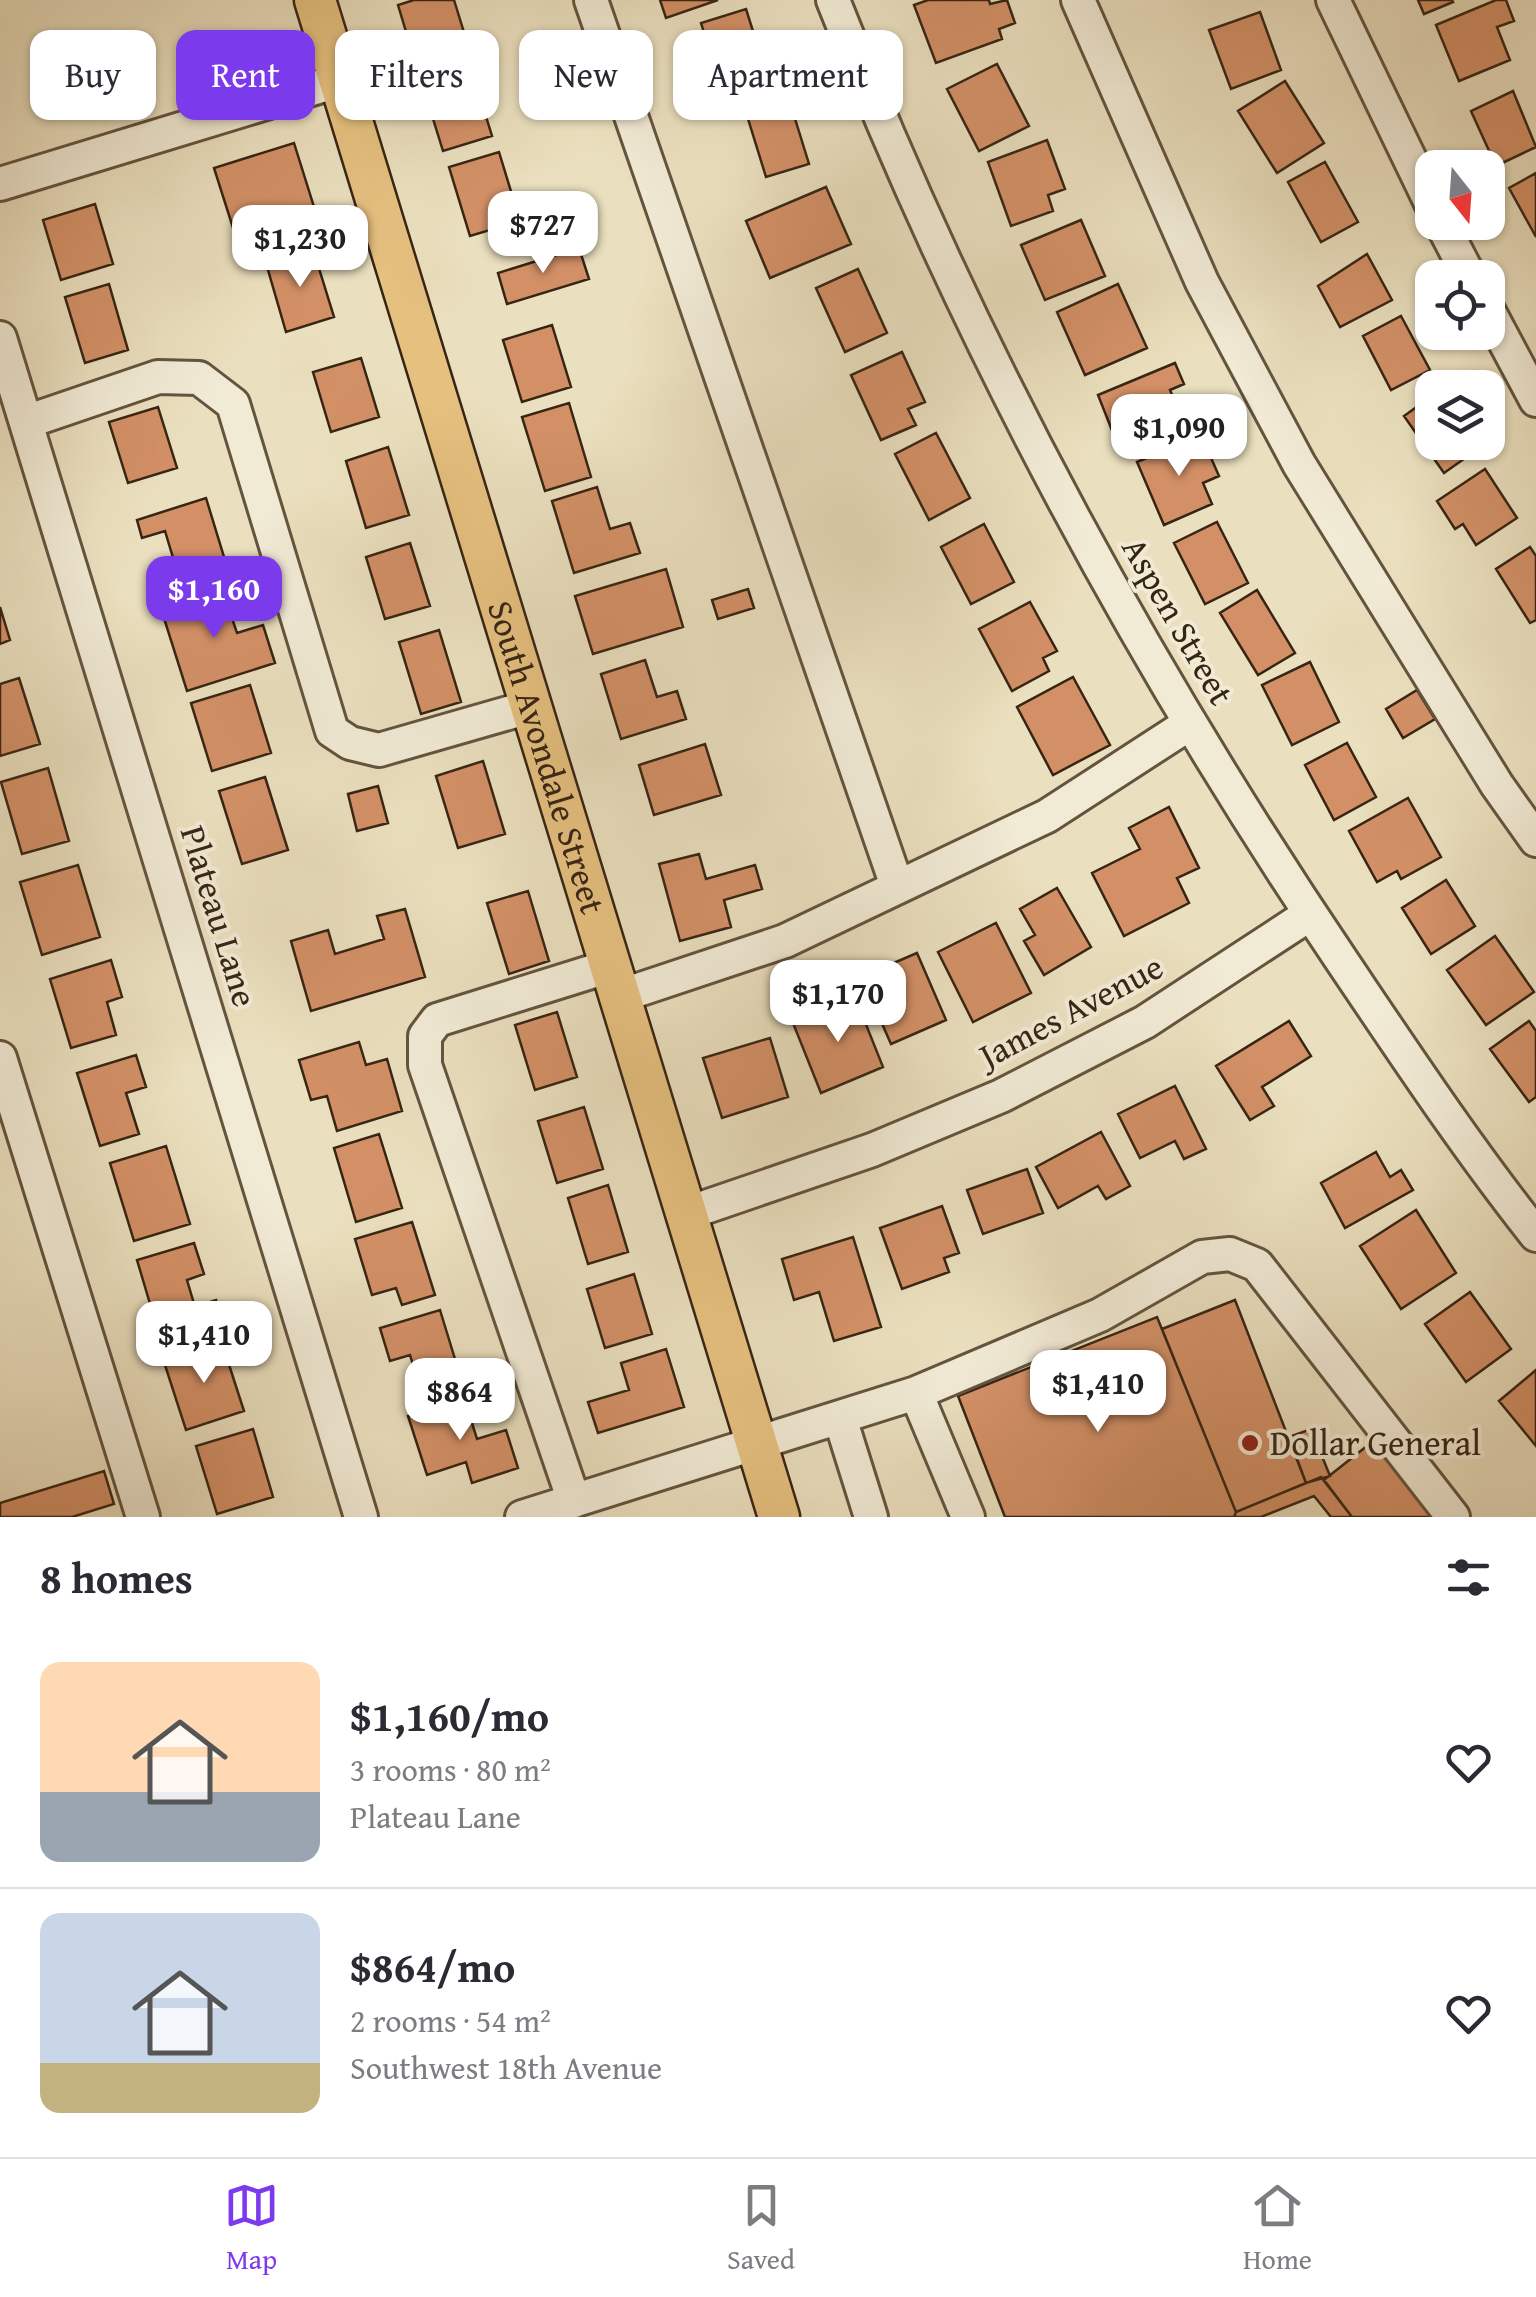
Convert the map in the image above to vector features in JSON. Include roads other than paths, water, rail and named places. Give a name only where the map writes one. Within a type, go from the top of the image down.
[{"type":"main road","name":"South Avondale Street","points":[[316,0],[335,63]]},
{"type":"main road","name":"South Avondale Street","points":[[352,120],[759,1444],[778,1517]]},
{"type":"street","points":[[592,0],[896,886]]},
{"type":"street","name":"Aspen Street","points":[[833,0],[912,186],[1003,381],[1130,623],[1310,914],[1469,1147],[1536,1234]]},
{"type":"street","points":[[1078,0],[1202,282],[1299,464],[1497,785],[1536,840]]},
{"type":"street","points":[[1333,0],[1415,171]]},
{"type":"street","points":[[0,184],[335,82]]},
{"type":"street","name":"Plateau Lane","points":[[0,338],[361,1517]]},
{"type":"street","points":[[1505,342],[1536,400]]},
{"type":"street","points":[[26,422],[158,377],[198,378],[232,404],[332,731],[350,743],[379,750],[530,707]]},
{"type":"street","points":[[574,1501],[426,1065],[426,1036],[437,1020],[785,941],[1047,816],[1189,724]]},
{"type":"street","name":"James Avenue","points":[[688,1213],[872,1150],[1001,1096],[1145,1022],[1310,914]]},
{"type":"street","points":[[0,1058],[143,1517]]},
{"type":"street","points":[[522,1517],[916,1393],[1100,1315],[1202,1257],[1230,1254],[1256,1265],[1453,1517]]},
{"type":"street","points":[[916,1393],[968,1517]]},
{"type":"street","points":[[840,1418],[871,1517]]},
{"type":"place","name":"Dollar General","points":[[1250,1443]]}]
